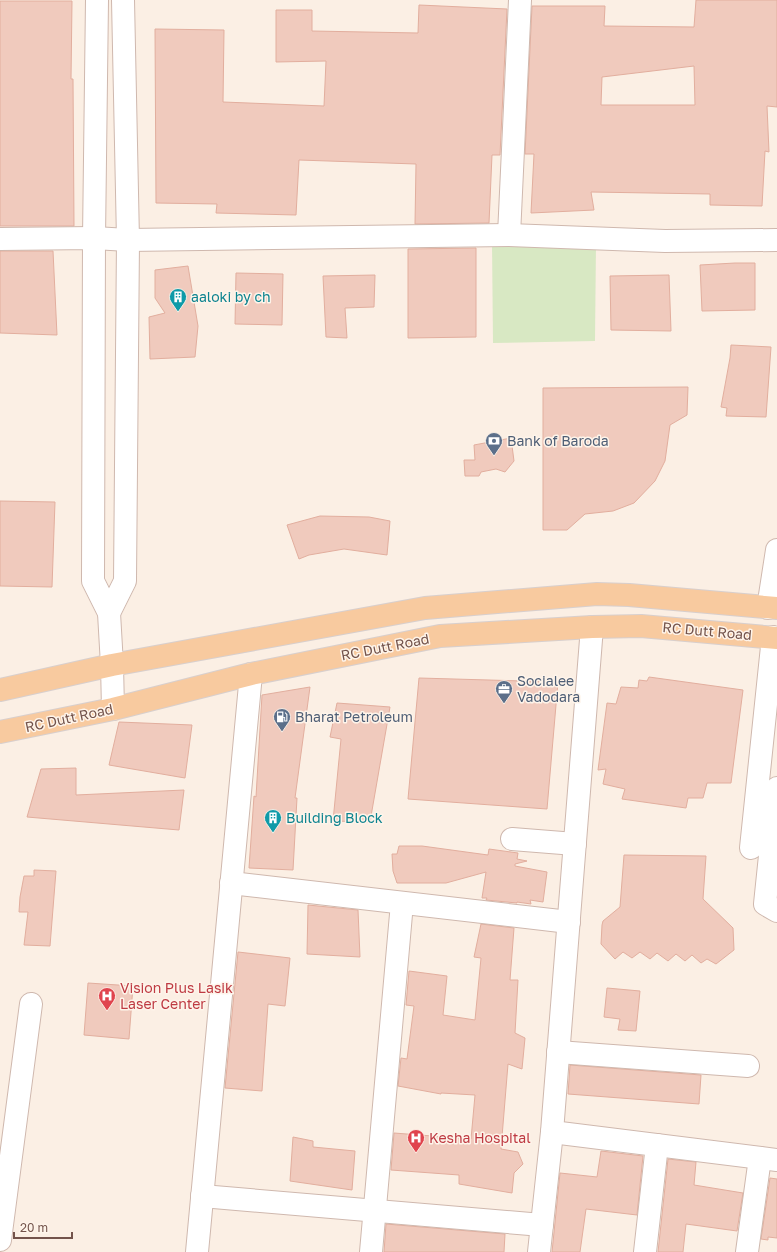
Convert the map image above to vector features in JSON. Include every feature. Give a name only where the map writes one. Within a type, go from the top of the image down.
[{"type":"main road","name":"RC Dutt Road","points":[[0,690],[112,665],[424,608],[597,594],[629,595],[773,608]]},
{"type":"main road","name":"RC Dutt Road","points":[[0,732],[112,709],[251,674],[440,636],[592,627],[641,626],[775,637]]},
{"type":"street","points":[[97,0],[94,238],[93,581],[109,613],[112,665],[112,709]]},
{"type":"street","points":[[109,613],[125,581],[128,240],[123,0]]},
{"type":"street","points":[[509,235],[520,0]]},
{"type":"street","points":[[0,239],[94,238],[128,240],[509,235],[665,241],[777,240]]},
{"type":"street","points":[[773,608],[777,550]]},
{"type":"street","points":[[539,1252],[552,1132],[592,627]]},
{"type":"street","points":[[751,848],[775,637]]},
{"type":"street","points":[[197,1252],[251,674]]},
{"type":"street","points":[[777,788],[765,904],[777,911]]},
{"type":"street","points":[[512,840],[575,844]]},
{"type":"street","points":[[231,883],[569,922]]},
{"type":"street","points":[[371,1252],[376,1211],[402,903]]},
{"type":"street","points":[[0,1240],[6,1149],[31,1004]]},
{"type":"street","points":[[558,1052],[748,1066]]},
{"type":"street","points":[[552,1132],[769,1159],[748,1252]]},
{"type":"street","points":[[645,1252],[657,1145]]},
{"type":"street","points":[[202,1196],[542,1225]]},
{"type":"green space","points":[[492,242],[596,244],[595,341],[493,343]]},
{"type":"building","points":[[696,0],[777,0],[777,107],[767,106],[769,152],[765,151],[762,206],[710,205],[710,194],[591,192],[594,210],[531,213],[534,154],[525,154],[532,6],[605,6],[604,26],[694,27]],"holes":[[[694,66],[695,105],[601,105],[602,77]]]},
{"type":"building","points":[[0,1],[72,1],[71,79],[73,79],[74,226],[0,226]]},
{"type":"building","points":[[419,5],[507,9],[500,155],[492,155],[489,223],[415,224],[416,164],[299,160],[296,215],[216,213],[217,204],[156,203],[155,29],[224,30],[223,102],[324,106],[326,61],[276,62],[276,10],[312,10],[312,31],[418,33]]},
{"type":"building","points":[[476,248],[476,337],[408,338],[408,249]]},
{"type":"building","points":[[0,251],[53,251],[57,335],[0,333]]},
{"type":"building","points":[[755,263],[755,310],[702,311],[700,265]]},
{"type":"building","name":"aaloki by ch","points":[[188,266],[198,326],[195,357],[150,359],[149,317],[165,313],[155,298],[155,270]]},
{"type":"building","points":[[236,273],[283,274],[282,325],[235,324]]},
{"type":"building","points":[[375,275],[374,307],[345,308],[347,338],[326,337],[323,276]]},
{"type":"building","points":[[669,275],[671,331],[611,330],[610,276]]},
{"type":"building","points":[[731,345],[771,347],[766,417],[726,416],[727,408],[721,407]]},
{"type":"building","points":[[688,387],[687,415],[670,425],[665,461],[655,481],[634,503],[613,511],[585,514],[567,530],[543,530],[543,388]]},
{"type":"building","name":"Bank of Baroda","points":[[511,438],[514,461],[505,472],[496,469],[481,472],[479,476],[465,476],[464,460],[475,460],[474,445]]},
{"type":"building","points":[[0,501],[55,502],[52,587],[0,586]]},
{"type":"building","points":[[320,516],[369,517],[390,521],[387,555],[344,549],[309,555],[299,559],[287,525]]},
{"type":"building","points":[[649,677],[743,690],[731,783],[707,783],[703,798],[688,798],[686,808],[622,799],[625,789],[603,784],[606,769],[598,770],[607,703],[616,704],[621,687],[638,688],[639,680],[647,681]]},
{"type":"building","points":[[419,678],[558,682],[547,809],[408,799]]},
{"type":"building","points":[[310,687],[295,798],[297,798],[293,870],[249,868],[254,796],[256,797],[262,695]]},
{"type":"building","points":[[337,703],[390,707],[370,822],[333,821],[341,739],[330,737]]},
{"type":"building","points":[[119,722],[192,725],[185,778],[109,765]]},
{"type":"building","points":[[76,768],[76,795],[184,790],[179,830],[27,817],[41,769]]},
{"type":"building","points":[[399,846],[422,846],[488,855],[489,849],[518,853],[517,859],[527,861],[515,864],[515,866],[547,872],[543,902],[530,900],[531,904],[486,900],[487,898],[482,898],[486,872],[446,883],[397,883],[393,871],[392,854],[397,854]]},
{"type":"building","points":[[624,855],[706,856],[703,899],[733,928],[734,950],[716,964],[707,959],[701,963],[692,955],[685,961],[676,954],[668,961],[657,953],[650,959],[640,952],[632,958],[623,952],[615,959],[601,944],[602,925],[603,921],[620,907]]},
{"type":"building","points":[[34,870],[56,871],[50,946],[24,945],[28,912],[19,912],[20,897],[24,876],[34,876]]},
{"type":"building","points":[[308,905],[358,910],[360,957],[307,954]]},
{"type":"building","points":[[481,924],[514,928],[510,980],[518,980],[515,1033],[525,1038],[522,1069],[508,1064],[501,1149],[518,1152],[523,1164],[514,1173],[512,1193],[459,1184],[459,1175],[391,1170],[394,1133],[471,1139],[475,1095],[441,1094],[398,1086],[401,1058],[407,1059],[414,1006],[406,1005],[409,971],[447,976],[443,1015],[475,1020],[481,958],[474,957]]},
{"type":"building","points":[[238,952],[290,958],[285,1006],[268,1004],[262,1091],[225,1088]]},
{"type":"building","points":[[88,983],[133,986],[129,1039],[84,1035]]},
{"type":"building","points":[[607,988],[640,991],[636,1031],[618,1030],[620,1019],[604,1017]]},
{"type":"building","points":[[570,1065],[701,1075],[699,1104],[568,1094]]},
{"type":"building","points":[[293,1137],[313,1141],[313,1147],[355,1151],[352,1190],[290,1181]]},
{"type":"building","points":[[601,1151],[643,1156],[637,1215],[586,1209],[580,1252],[552,1252],[560,1173],[597,1177]]},
{"type":"building","points":[[668,1159],[696,1162],[694,1185],[743,1193],[737,1231],[686,1224],[683,1252],[658,1252]]},
{"type":"building","points":[[770,1178],[777,1179],[777,1238],[768,1237],[768,1240],[761,1239]]},
{"type":"building","points":[[386,1224],[505,1234],[504,1252],[384,1252]]},
{"type":"place","name":"aaloki by ch","points":[[178,312]]},
{"type":"place","name":"Bank of Baroda","points":[[494,456]]},
{"type":"place","name":"Socialee Vadodara","points":[[504,704]]},
{"type":"place","name":"Bharat Petroleum","points":[[282,732]]},
{"type":"place","name":"Building Block","points":[[273,833]]},
{"type":"place","name":"Vision Plus Lasik Laser Center","points":[[107,1011]]},
{"type":"place","name":"Kesha Hospital","points":[[416,1153]]}]
